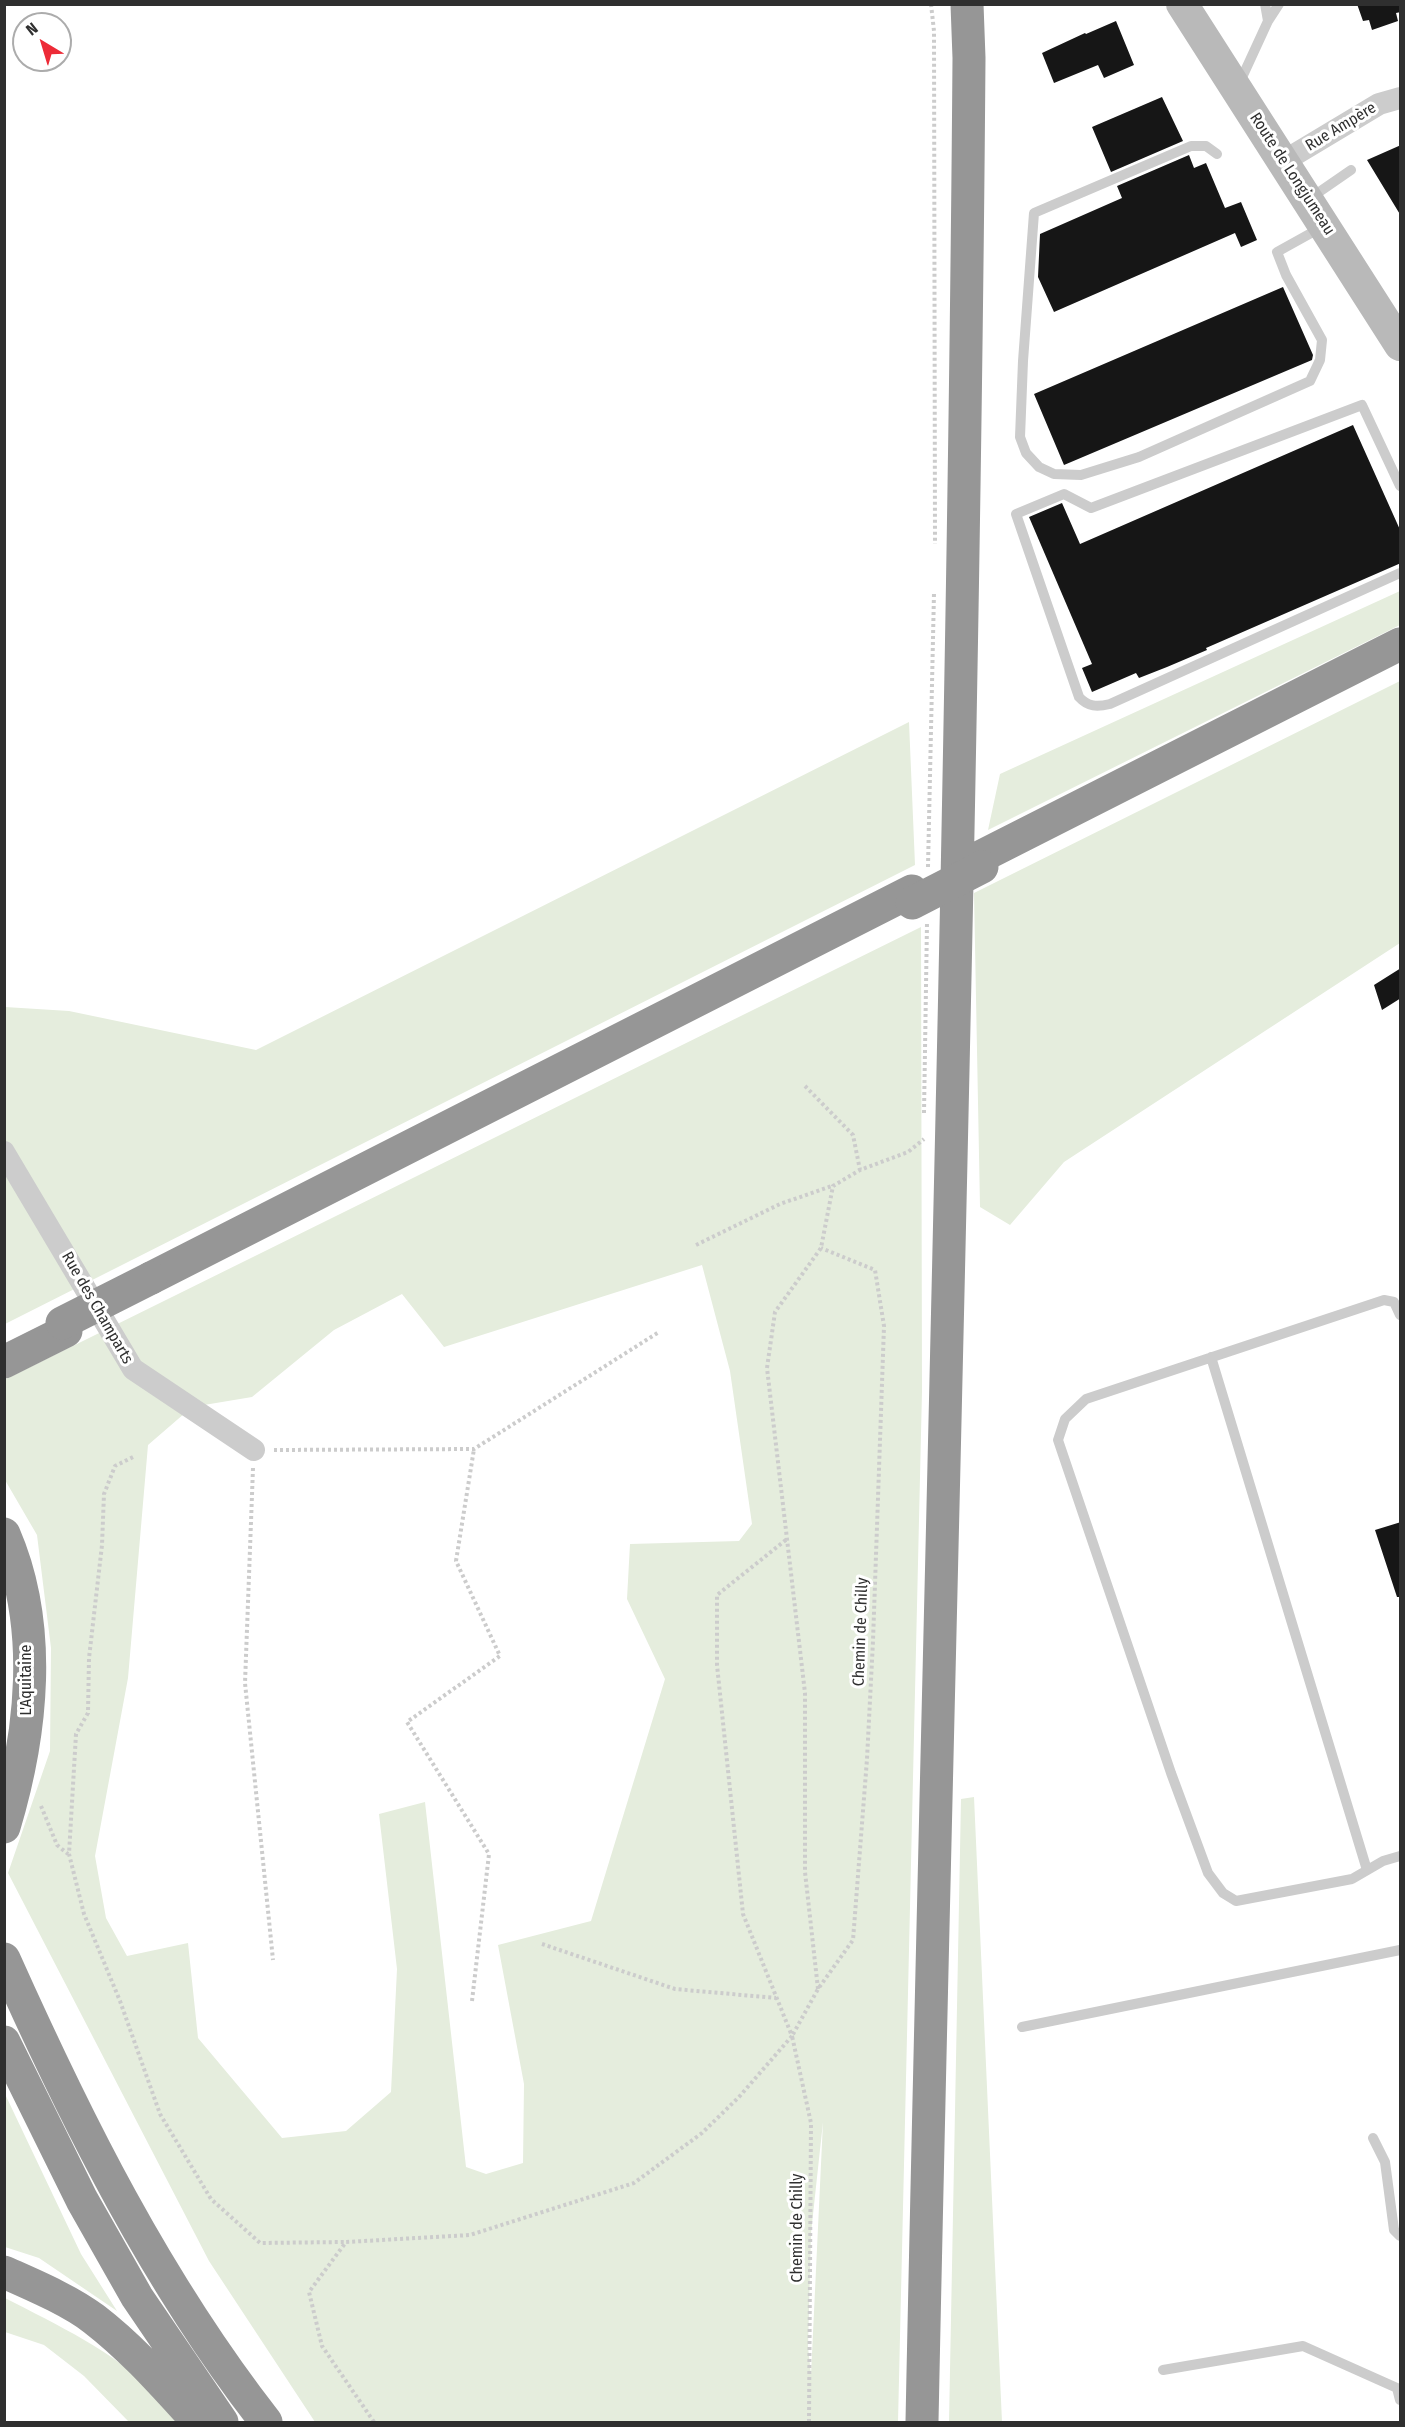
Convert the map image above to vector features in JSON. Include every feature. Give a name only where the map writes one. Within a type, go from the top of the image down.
[{"type":"highway","points":[[922,2422],[959,835],[966,416],[969,58],[967,4]]},
{"type":"highway","points":[[4,1362],[64,1327],[152,1282],[920,897],[982,861],[1401,644]]},
{"type":"highway","points":[[982,861],[1401,655]]},
{"type":"highway","points":[[4,1351],[64,1327]]},
{"type":"highway","name":"L'Aquitaine","points":[[4,1534],[21,1582],[29,1666],[29,1717],[4,1827]]},
{"type":"highway","points":[[4,1959],[52,2065],[112,2185],[167,2280],[215,2353],[266,2422]]},
{"type":"highway","points":[[4,2042],[82,2200],[137,2297],[222,2422]]},
{"type":"highway","points":[[4,2272],[34,2285],[93,2318],[146,2364],[198,2422]]},
{"type":"street","name":"Route de Longjumeau","points":[[1182,4],[1401,345]]},
{"type":"street","name":"Rue Ampère","points":[[1284,161],[1379,104],[1401,98]]},
{"type":"street","name":"Rue des Champarts","points":[[4,1152],[133,1369],[254,1450]]},
{"type":"lane","points":[[1264,4],[1268,21]]},
{"type":"lane","points":[[1268,21],[1272,4]]},
{"type":"lane","points":[[1236,89],[1268,21],[1279,4]]},
{"type":"lane","points":[[1217,154],[1206,146],[1191,146],[1034,213],[1020,437],[1026,453],[1039,466],[1054,474],[1081,476],[1139,457],[1310,381],[1320,360],[1322,340],[1286,275],[1277,252],[1325,226]]},
{"type":"lane","points":[[1308,199],[1351,170]]},
{"type":"lane","points":[[1401,486],[1362,405],[1091,508],[1064,494],[1016,514],[1079,697],[1085,704],[1099,707],[1401,573]]},
{"type":"lane","points":[[1401,1314],[1394,1302],[1384,1300],[1086,1399],[1065,1419],[1058,1440],[1171,1773],[1208,1873],[1223,1893],[1236,1901],[1352,1879],[1383,1861],[1401,1856]]},
{"type":"lane","points":[[1211,1357],[1367,1870]]},
{"type":"lane","points":[[1022,2027],[1401,1950]]},
{"type":"lane","points":[[1373,2138],[1385,2162],[1394,2230],[1401,2236]]},
{"type":"lane","points":[[1163,2370],[1303,2346],[1397,2388],[1401,2400]]},
{"type":"path","points":[[931,4],[934,31],[935,545]]},
{"type":"path","points":[[924,1115],[920,897],[934,592]]},
{"type":"path","points":[[805,1086],[853,1135],[860,1170]]},
{"type":"path","points":[[696,1245],[780,1204],[833,1186],[860,1170],[908,1152],[924,1141],[924,1132]]},
{"type":"path","points":[[818,1989],[805,1872],[806,1693],[767,1368],[774,1312],[821,1248],[833,1186]]},
{"type":"path","name":"Chemin de Chilly","points":[[792,2036],[818,1989],[853,1940],[867,1759],[873,1641],[884,1326],[875,1270],[821,1248]]},
{"type":"path","points":[[273,1960],[245,1683],[254,1450],[474,1449],[659,1332]]},
{"type":"path","points":[[472,2001],[489,1854],[407,1722],[500,1656],[456,1561],[474,1449]]},
{"type":"path","points":[[133,1457],[115,1466],[104,1494],[102,1545],[89,1658],[88,1713],[76,1734],[69,1854],[84,1914],[120,2001],[160,2114],[211,2199],[260,2243],[346,2242],[470,2235],[634,2183],[702,2133],[739,2097],[792,2036]]},
{"type":"path","name":"Chemin de Chilly","points":[[787,1539],[717,1595],[717,1665],[743,1914],[792,2036],[811,2123],[809,2422]]},
{"type":"path","points":[[41,1806],[57,1845],[69,1854]]},
{"type":"path","points":[[542,1944],[675,1989],[776,1998]]},
{"type":"path","points":[[346,2242],[309,2292],[321,2346],[374,2422]]},
{"type":"green space","points":[[1400,591],[1400,625],[988,830],[1000,774]]},
{"type":"green space","points":[[1400,681],[1400,943],[1064,1162],[1010,1225],[980,1207],[974,893]]},
{"type":"green space","points":[[909,722],[915,865],[5,1324],[5,1007],[69,1011],[256,1050]]},
{"type":"green space","points":[[921,927],[922,1391],[898,2422],[315,2422],[209,2261],[8,1873],[50,1751],[51,1648],[37,1535],[5,1480],[4,1380]],"holes":[[[702,1265],[730,1371],[752,1524],[739,1541],[630,1544],[627,1599],[665,1679],[591,1921],[498,1945],[524,2084],[523,2163],[486,2174],[466,2167],[425,1802],[379,1814],[397,1969],[391,2092],[346,2131],[282,2138],[198,2038],[188,1943],[127,1956],[106,1918],[95,1856],[128,1678],[148,1445],[192,1407],[252,1397],[334,1330],[402,1294],[444,1347]],[[823,2122],[811,2375],[808,2347],[811,2233]]]},
{"type":"green space","points":[[974,1797],[1002,2422],[949,2422],[961,1799]]},
{"type":"green space","points":[[5,2094],[81,2254],[117,2311],[39,2258],[5,2247]]},
{"type":"green space","points":[[5,2298],[65,2329],[122,2365],[156,2394],[180,2422],[129,2422],[84,2376],[44,2345],[5,2332]]},
{"type":"building","points":[[1357,4],[1401,4],[1401,12],[1396,13],[1398,21],[1372,30],[1369,20],[1363,21]]},
{"type":"building","points":[[1116,21],[1134,65],[1104,78],[1098,65],[1054,83],[1042,53]]},
{"type":"building","points":[[1162,97],[1183,141],[1111,172],[1092,127]]},
{"type":"building","points":[[1401,145],[1401,216],[1367,160]]},
{"type":"building","points":[[1189,155],[1194,168],[1206,163],[1225,208],[1241,202],[1257,240],[1241,247],[1235,233],[1054,312],[1038,277],[1040,234],[1122,198],[1117,186]]},
{"type":"building","points":[[1283,287],[1313,355],[1312,360],[1064,465],[1034,394]]},
{"type":"building","points":[[1353,425],[1401,532],[1401,563],[1167,667],[1139,678],[1136,673],[1092,692],[1082,668],[1092,664],[1029,517],[1062,503],[1080,544]]},
{"type":"building","points":[[1401,968],[1401,998],[1382,1010],[1374,985]]},
{"type":"building","points":[[1401,1522],[1401,1597],[1397,1597],[1375,1530]]}]
